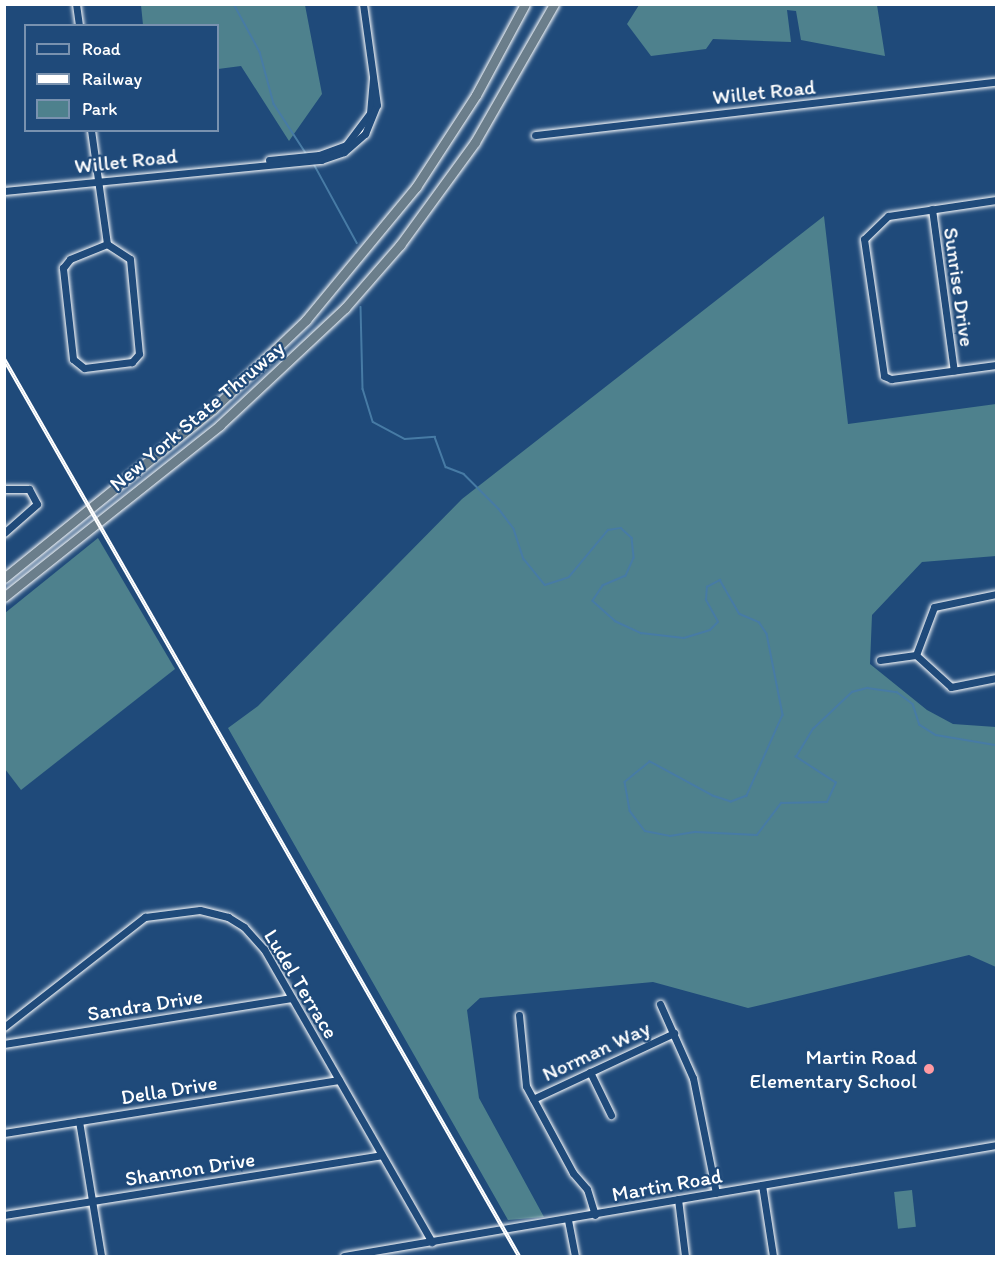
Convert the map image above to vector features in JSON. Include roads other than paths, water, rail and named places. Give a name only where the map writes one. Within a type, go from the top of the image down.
[{"type":"highway","name":"New York State Thruway","points":[[4,578],[213,409],[306,320],[382,231],[427,171],[476,95],[525,4]]},
{"type":"highway","name":"New York State Thruway","points":[[4,597],[220,425],[345,308],[406,237],[476,142],[554,4]]},
{"type":"street","points":[[76,4],[78,24]]},
{"type":"street","name":"Willet Road","points":[[4,191],[328,155],[358,139],[377,105],[363,4]]},
{"type":"street","name":"Willet Road","points":[[535,135],[996,82]]},
{"type":"street","points":[[91,132],[107,244],[130,260],[140,354],[132,362],[84,368],[73,359],[63,268],[70,259],[107,244]]},
{"type":"street","points":[[996,200],[888,216],[865,235],[882,371],[887,378],[996,365]]},
{"type":"street","name":"Sunrise Drive","points":[[932,208],[954,371]]},
{"type":"street","points":[[4,489],[29,489],[37,504],[4,532]]},
{"type":"street","points":[[916,655],[934,607],[996,594]]},
{"type":"street","points":[[880,660],[916,655]]},
{"type":"street","points":[[916,655],[951,687],[996,678]]},
{"type":"street","name":"Ludel Terrace","points":[[4,1027],[145,917],[189,910],[221,914],[244,927],[259,943],[432,1242]]},
{"type":"street","name":"Sandra Drive","points":[[4,1044],[291,998]]},
{"type":"street","points":[[660,1004],[696,1087],[716,1193]]},
{"type":"street","points":[[519,1015],[526,1086],[573,1173],[587,1189],[595,1215]]},
{"type":"street","name":"Norman Way","points":[[533,1099],[674,1033]]},
{"type":"street","points":[[590,1072],[610,1115]]},
{"type":"street","name":"Della Drive","points":[[4,1133],[339,1080]]},
{"type":"street","points":[[79,1121],[101,1257]]},
{"type":"street","name":"Martin Road","points":[[344,1257],[996,1145]]},
{"type":"street","name":"Shannon Drive","points":[[4,1215],[381,1155]]},
{"type":"street","points":[[762,1185],[773,1257]]},
{"type":"street","points":[[678,1199],[685,1257]]},
{"type":"street","points":[[568,1220],[575,1257]]},
{"type":"waterway","points":[[234,4],[260,52],[274,104],[306,153]]},
{"type":"waterway","points":[[314,164],[357,243]]},
{"type":"waterway","points":[[361,307],[363,389],[373,422],[405,439],[435,437],[446,467],[464,474],[499,509],[514,529],[524,559],[545,585],[569,577],[608,530],[621,528],[632,538],[634,558],[626,576],[603,586],[593,601],[615,621],[641,633],[684,638],[710,630],[718,622],[706,600],[707,587],[720,580],[740,614],[759,622],[767,634],[783,715],[747,796],[731,802],[713,796],[650,762],[625,782],[630,811],[645,831],[670,836],[696,832],[757,835],[781,803],[827,802],[836,783],[796,757],[813,729],[852,692],[867,688],[897,692],[913,704],[920,725],[936,735],[996,745]]},
{"type":"railway","points":[[4,359],[519,1256]]},
{"type":"place","name":"Martin Road Elementary School","points":[[929,1069]]}]
